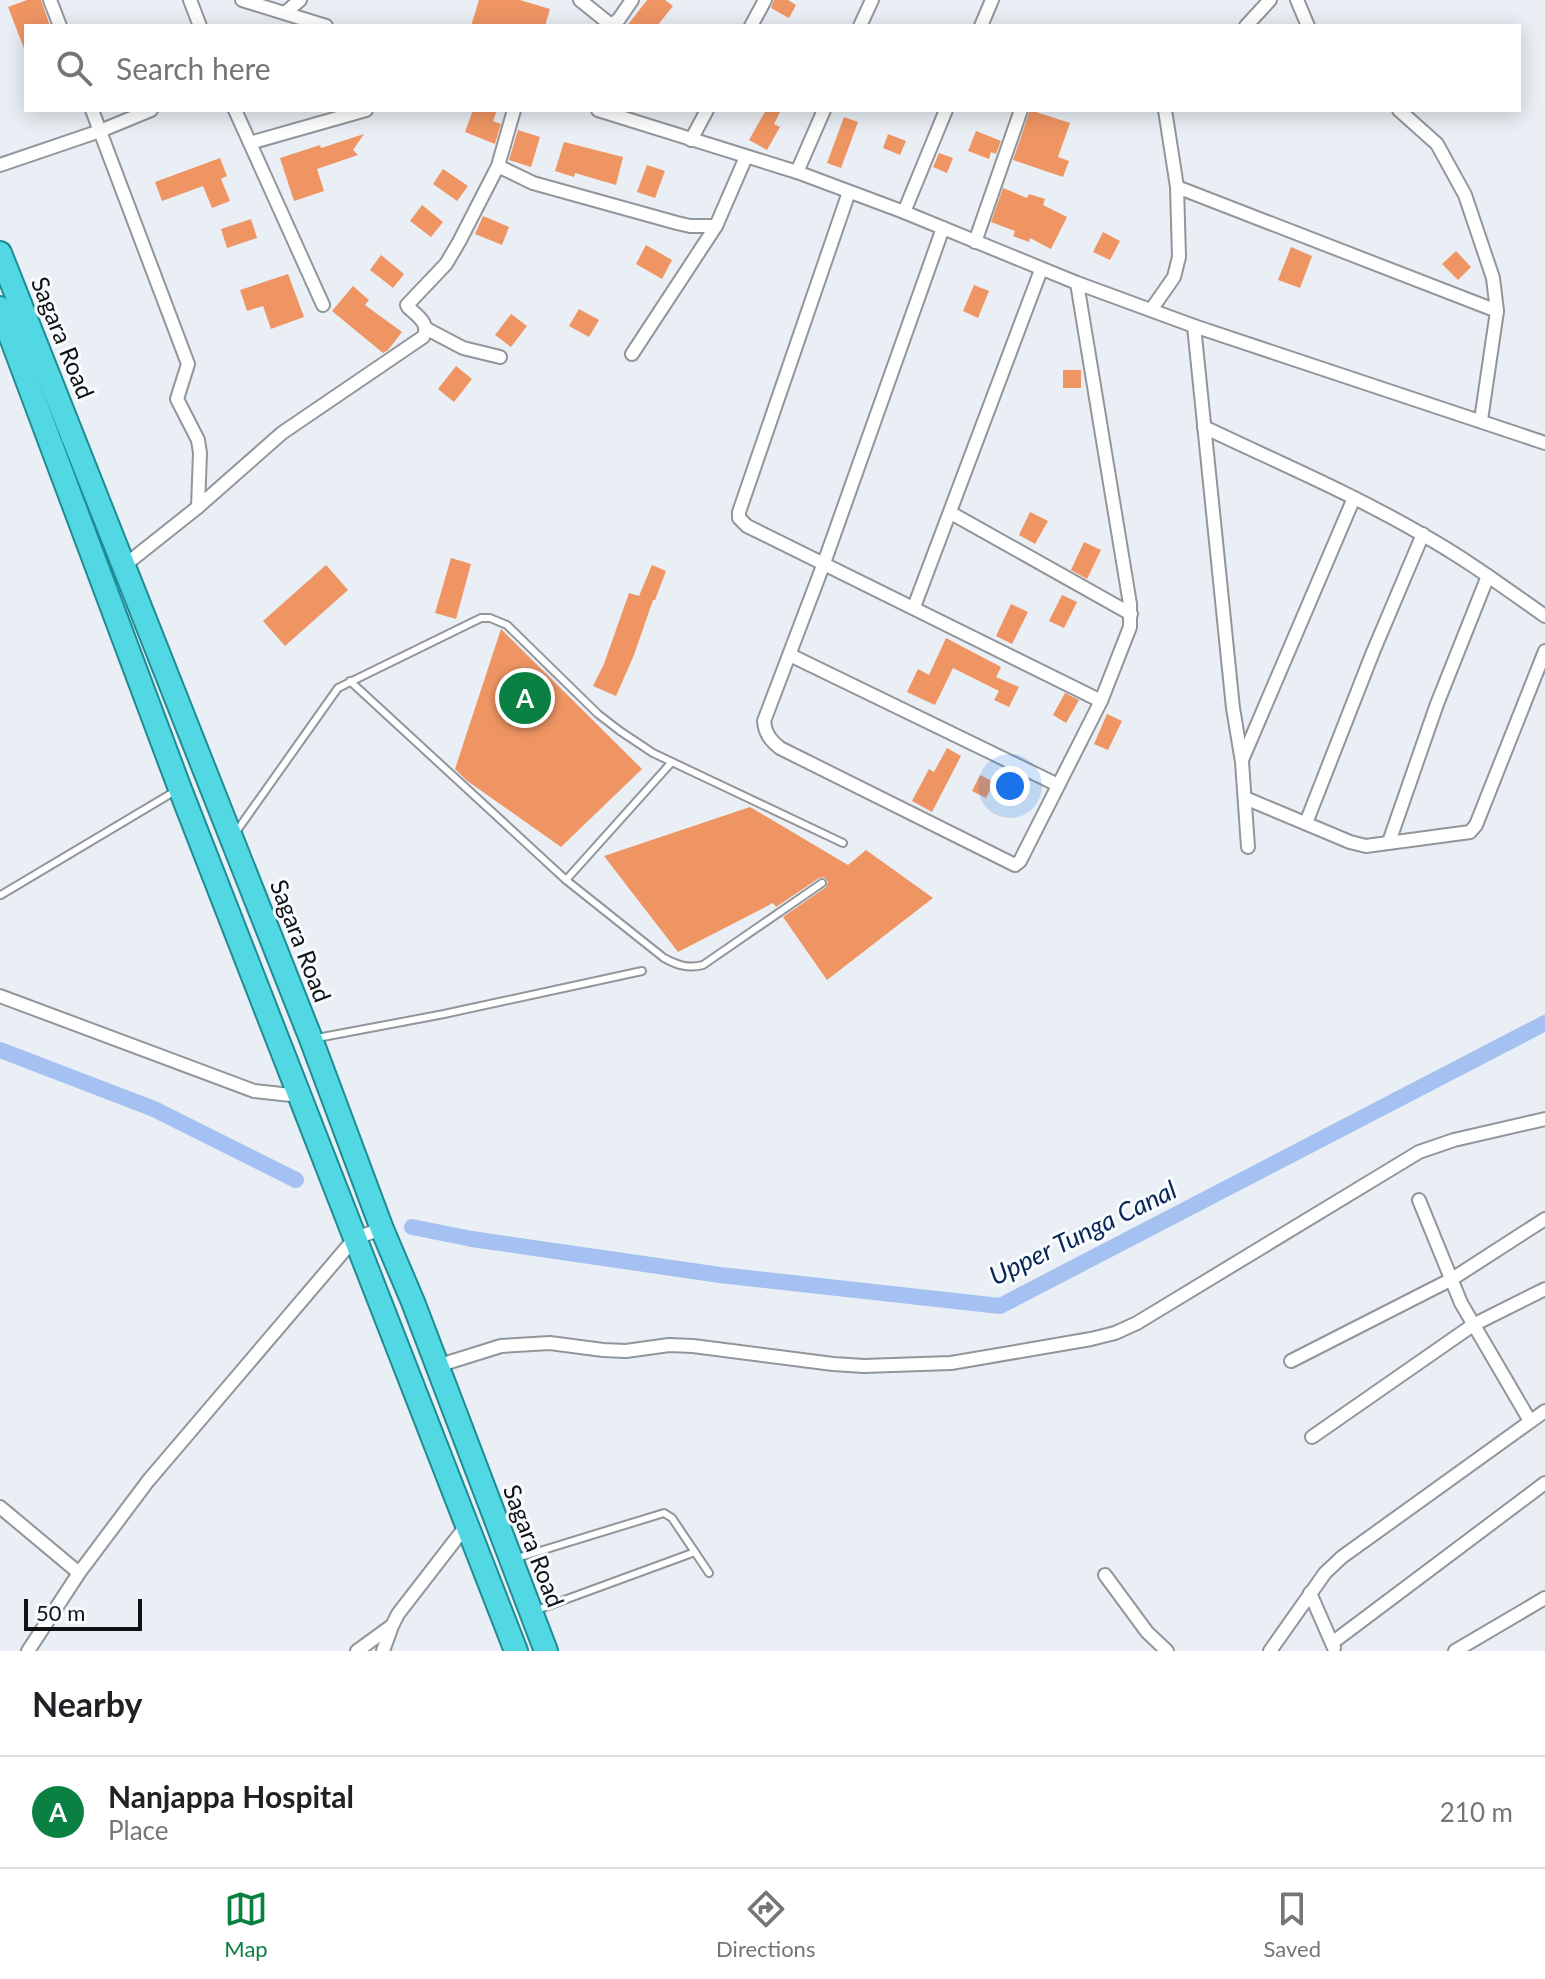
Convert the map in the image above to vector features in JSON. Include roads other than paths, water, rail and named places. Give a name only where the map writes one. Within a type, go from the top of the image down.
[{"type":"highway","name":"Sagara Road","points":[[0,253],[311,1039],[546,1651]]},
{"type":"highway","name":"Sagara Road","points":[[0,308],[180,789],[516,1651]]},
{"type":"street","points":[[50,0],[59,24]]},
{"type":"street","points":[[190,0],[199,24]]},
{"type":"street","points":[[242,0],[320,24]]},
{"type":"street","points":[[285,13],[300,0]]},
{"type":"street","points":[[580,0],[608,24]]},
{"type":"street","points":[[613,24],[632,0]]},
{"type":"street","points":[[752,24],[765,0]]},
{"type":"street","points":[[861,24],[872,0]]},
{"type":"street","points":[[982,24],[992,0]]},
{"type":"street","points":[[1248,24],[1270,0]]},
{"type":"street","points":[[1297,0],[1307,24]]},
{"type":"street","points":[[93,112],[187,360],[188,367],[177,399],[198,440],[198,507]]},
{"type":"street","points":[[0,165],[146,112]]},
{"type":"street","points":[[236,112],[323,305]]},
{"type":"street","points":[[250,143],[359,112]]},
{"type":"street","points":[[500,357],[463,348],[427,329],[407,305],[446,264],[498,166],[513,112]]},
{"type":"street","points":[[604,112],[797,172],[904,212],[1041,270],[1194,326],[1545,443]]},
{"type":"street","points":[[691,140],[706,112]]},
{"type":"street","points":[[797,172],[823,112]]},
{"type":"street","points":[[904,212],[945,112]]},
{"type":"street","points":[[975,242],[1020,112]]},
{"type":"street","points":[[1151,310],[1174,277],[1179,264],[1177,187],[1165,112]]},
{"type":"street","points":[[1401,112],[1437,144],[1465,195],[1493,278],[1497,311],[1481,420]]},
{"type":"street","points":[[632,354],[716,226],[746,157]]},
{"type":"street","points":[[498,166],[533,183],[677,223],[716,226]]},
{"type":"street","points":[[1177,187],[1497,311]]},
{"type":"street","points":[[849,192],[739,518],[747,526],[1101,701]]},
{"type":"street","points":[[943,228],[824,563],[764,721],[773,743],[1015,865],[1020,861],[1101,701],[1130,627],[1131,614],[1077,283]]},
{"type":"street","points":[[914,607],[1041,270]]},
{"type":"street","points":[[1194,326],[1233,708],[1242,762],[1248,847]]},
{"type":"street","points":[[125,565],[198,507],[282,433],[423,337],[427,329]]},
{"type":"street","points":[[1204,427],[1423,534],[1545,616]]},
{"type":"street","points":[[1242,762],[1354,498]]},
{"type":"street","points":[[951,513],[1131,614]]},
{"type":"street","points":[[1306,823],[1423,534]]},
{"type":"street","points":[[1389,842],[1437,704],[1488,576]]},
{"type":"street","points":[[1245,798],[1366,846],[1466,833],[1474,828],[1545,651]]},
{"type":"street","points":[[790,655],[1058,785]]},
{"type":"street","points":[[0,996],[254,1091],[300,1096]]},
{"type":"street","points":[[437,1366],[501,1346],[550,1343],[615,1350],[693,1346],[864,1366],[951,1363],[1091,1339],[1137,1323],[1419,1152],[1454,1140],[1545,1119]]},
{"type":"street","points":[[1419,1200],[1473,1325],[1530,1421]]},
{"type":"street","points":[[1291,1361],[1452,1279],[1545,1219]]},
{"type":"street","points":[[28,1651],[79,1573],[148,1481],[355,1238],[382,1229]]},
{"type":"street","points":[[1312,1437],[1473,1325],[1545,1289]]},
{"type":"street","points":[[1270,1651],[1325,1573],[1342,1557],[1545,1411]]},
{"type":"street","points":[[1310,1593],[1334,1647],[1545,1483]]},
{"type":"street","points":[[0,1507],[79,1573]]},
{"type":"street","points":[[383,1651],[392,1626],[406,1603],[466,1526]]},
{"type":"street","points":[[1105,1575],[1151,1646],[1167,1651]]},
{"type":"street","points":[[1455,1651],[1545,1598]]},
{"type":"street","points":[[357,1651],[392,1626]]},
{"type":"lane","points":[[232,838],[334,692],[350,681],[481,618],[490,618],[507,625],[598,714],[620,731],[671,763],[843,843]]},
{"type":"lane","points":[[350,681],[566,880],[664,958],[682,966],[693,968],[703,965],[822,883]]},
{"type":"lane","points":[[566,880],[671,763]]},
{"type":"lane","points":[[1,895],[180,789]]},
{"type":"lane","points":[[311,1039],[642,971]]},
{"type":"lane","points":[[510,1560],[661,1513],[672,1518],[709,1573]]},
{"type":"lane","points":[[530,1613],[695,1552]]},
{"type":"waterway","name":"Upper Tunga Canal","points":[[412,1227],[472,1239],[720,1275],[1000,1306],[1545,1023]]},
{"type":"waterway","name":"Upper Tunga Canal","points":[[0,1050],[154,1109],[296,1180]]},
{"type":"place","name":"Nanjappa Hospital","points":[[525,698]]}]
